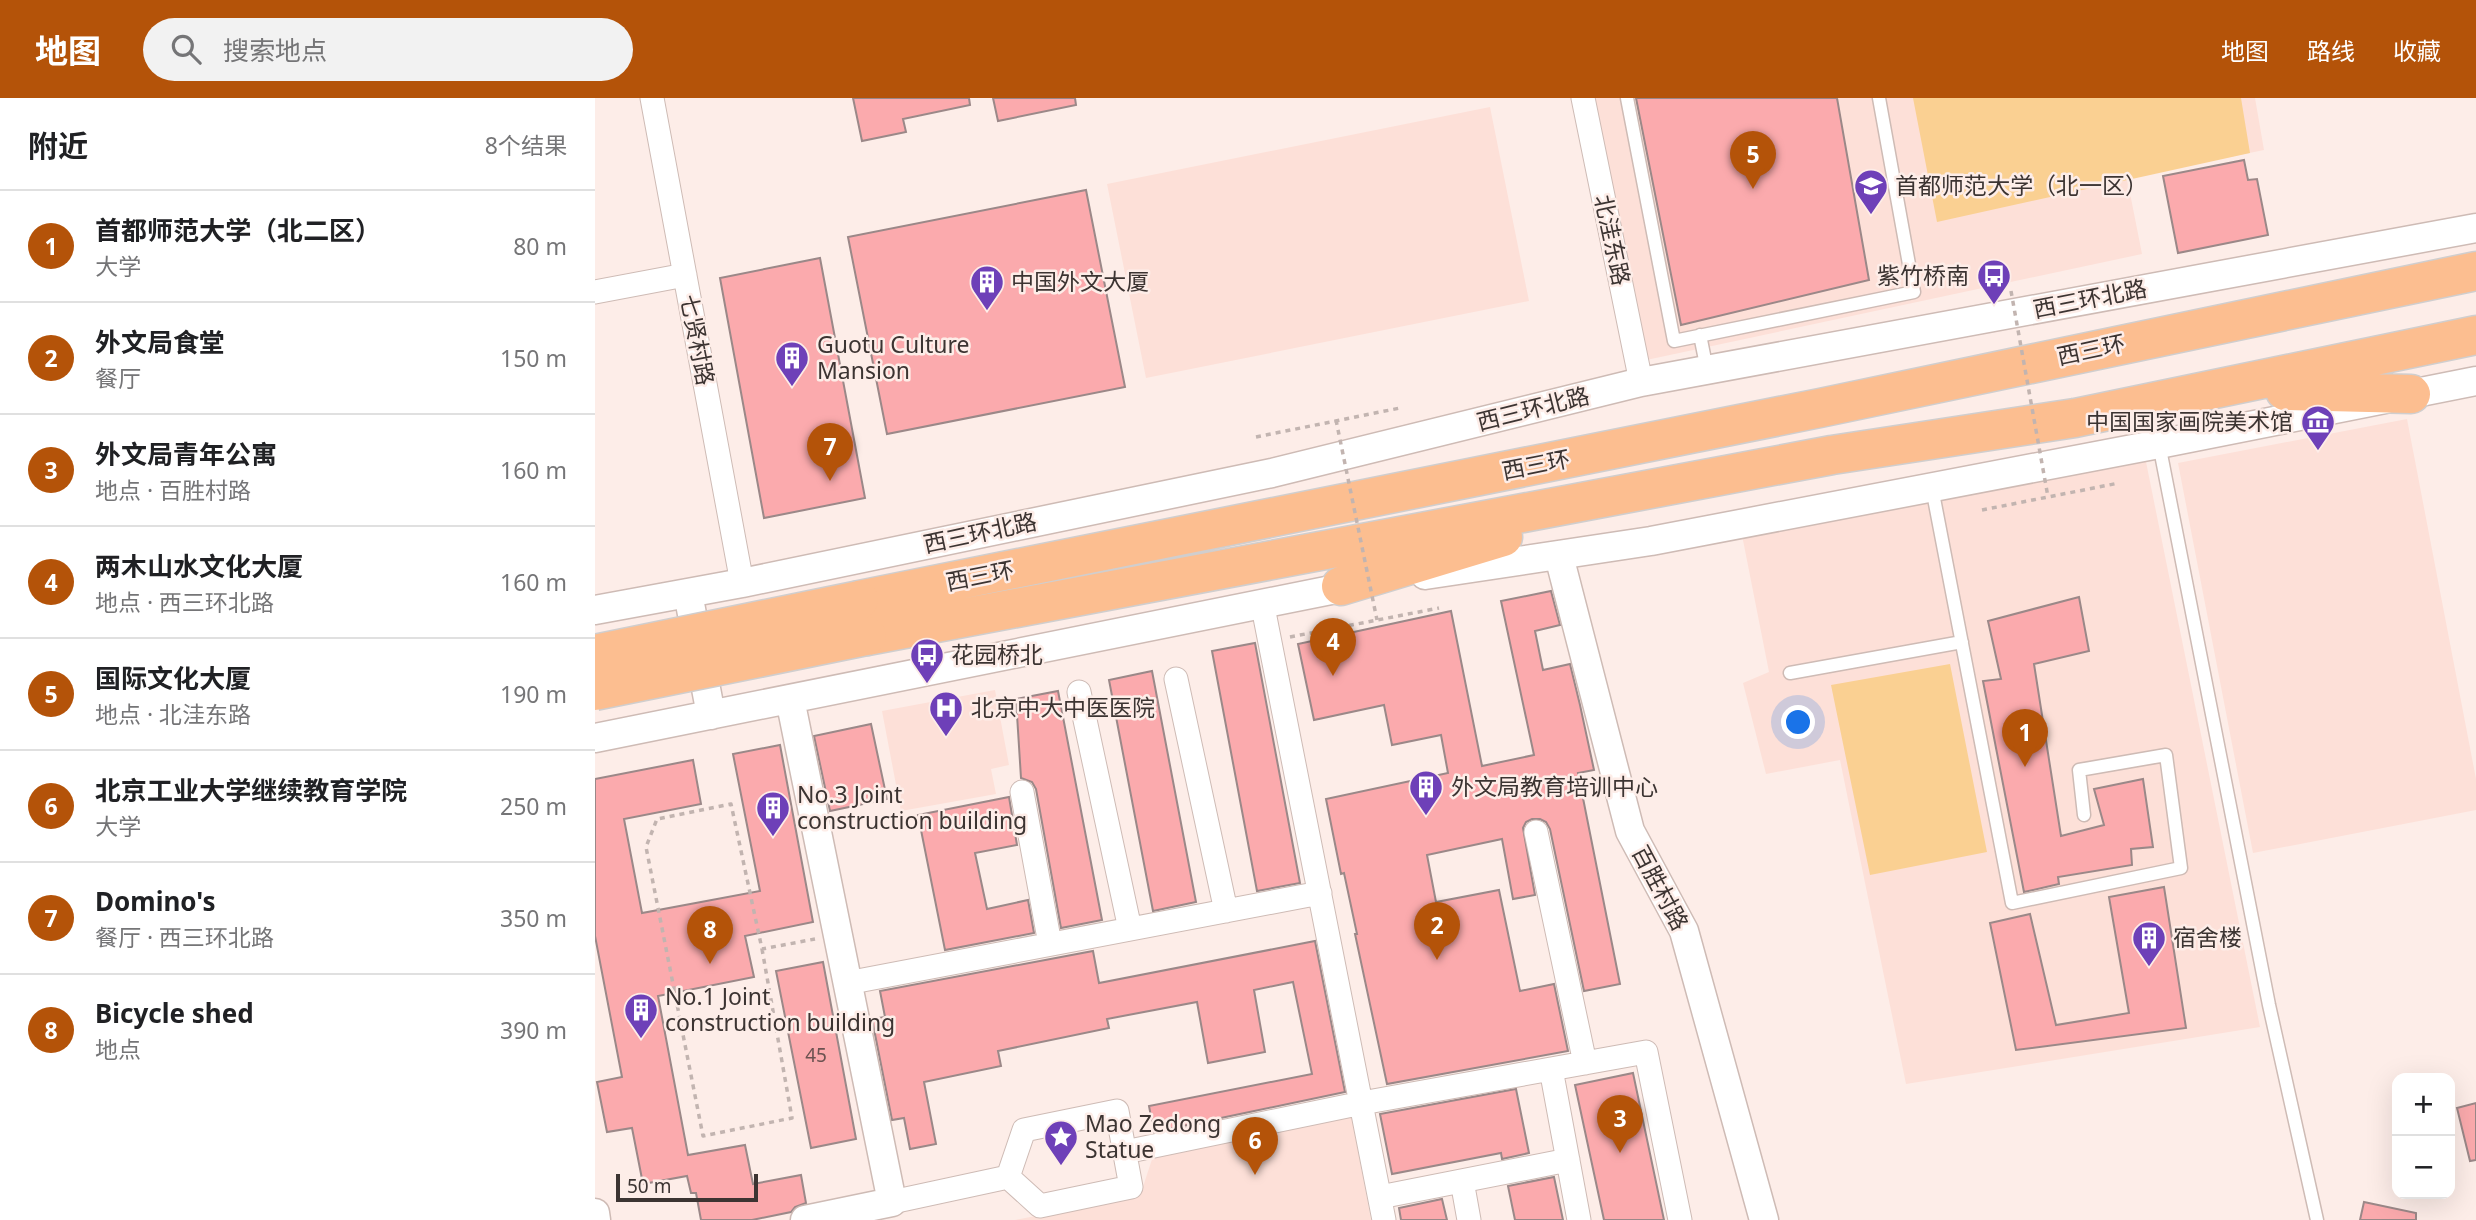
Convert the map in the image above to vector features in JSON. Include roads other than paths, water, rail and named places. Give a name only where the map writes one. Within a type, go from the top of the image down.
[{"type":"highway","name":"西三环","points":[[595,691],[863,618],[1820,408],[2476,271]]},
{"type":"highway","points":[[1832,455],[2069,385],[2476,296]]},
{"type":"highway","points":[[1820,408],[2069,385],[2476,313]]},
{"type":"highway","name":"西三环","points":[[595,654],[863,618],[1675,484],[1832,455],[2075,418],[2476,335]]},
{"type":"highway","points":[[2216,389],[2411,394]]},
{"type":"highway","points":[[1341,586],[1675,484]]},
{"type":"street","name":"七贤村路","points":[[652,98],[742,583]]},
{"type":"street","name":"北洼东路","points":[[1583,98],[1641,382]]},
{"type":"street","name":"西三环北路","points":[[595,610],[742,583],[1272,473],[1641,382],[2476,228]]},
{"type":"street","points":[[595,292],[685,275]]},
{"type":"street","points":[[595,738],[1341,586],[1651,541],[2476,380]]},
{"type":"street","name":"百胜村路","points":[[1559,556],[1630,831],[1684,931],[1764,1220]]},
{"type":"street","points":[[688,593],[711,715]]},
{"type":"street","points":[[595,675],[614,671],[645,601]]},
{"type":"street","points":[[1262,602],[1382,1209],[1462,1181],[1568,1160]]},
{"type":"street","points":[[1176,679],[1226,911]]},
{"type":"street","points":[[1079,692],[1131,929]]},
{"type":"street","points":[[790,699],[892,1202]]},
{"type":"street","points":[[1022,792],[1050,944]]},
{"type":"street","points":[[1536,832],[1585,1063]]},
{"type":"street","points":[[847,983],[1320,893]]},
{"type":"street","points":[[1125,1152],[1362,1103],[1646,1052],[1681,1220]]},
{"type":"street","points":[[1552,1069],[1579,1220]]},
{"type":"street","points":[[1117,1111],[1131,1187],[1040,1206],[1008,1177],[1024,1130],[1117,1111]]},
{"type":"street","points":[[805,1220],[849,1216],[892,1202],[1008,1177]]},
{"type":"street","points":[[1462,1181],[1469,1220]]},
{"type":"street","points":[[595,1213],[596,1220]]},
{"type":"lane","points":[[1627,98],[1674,341],[1915,292],[1879,98]]},
{"type":"lane","points":[[1700,335],[1706,370]]},
{"type":"lane","points":[[2159,444],[2269,1005],[2317,1220]]},
{"type":"lane","points":[[1932,487],[2012,903],[2181,868],[2166,755],[2079,770],[2084,815]]},
{"type":"lane","points":[[1790,673],[1962,642]]},
{"type":"place","name":"国际文化大厦","points":[[1753,189]]},
{"type":"place","name":"首都师范大学（北一区）","points":[[1871,216]]},
{"type":"place","name":"紫竹桥南","points":[[1994,306]]},
{"type":"place","name":"中国外文大厦","points":[[987,312]]},
{"type":"place","name":"Guotu Culture Mansion","points":[[792,388]]},
{"type":"place","name":"中国国家画院美术馆","points":[[2318,452]]},
{"type":"place","name":"Domino's","points":[[830,481]]},
{"type":"place","name":"两木山水文化大厦","points":[[1333,676]]},
{"type":"place","name":"花园桥北","points":[[927,685]]},
{"type":"place","name":"北京中大中医医院","points":[[946,738]]},
{"type":"place","name":"首都师范大学（北二区）","points":[[2025,767]]},
{"type":"place","name":"外文局教育培训中心","points":[[1426,817]]},
{"type":"place","name":"No.3 Joint construction building","points":[[773,838]]},
{"type":"place","name":"外文局食堂","points":[[1437,960]]},
{"type":"place","name":"Bicycle shed","points":[[710,964]]},
{"type":"place","name":"宿舍楼","points":[[2149,968]]},
{"type":"place","name":"No.1 Joint construction building","points":[[641,1040]]},
{"type":"place","name":"外文局青年公寓","points":[[1620,1153]]},
{"type":"place","name":"Mao Zedong Statue","points":[[1061,1167]]},
{"type":"place","name":"北京工业大学继续教育学院","points":[[1255,1175]]}]
